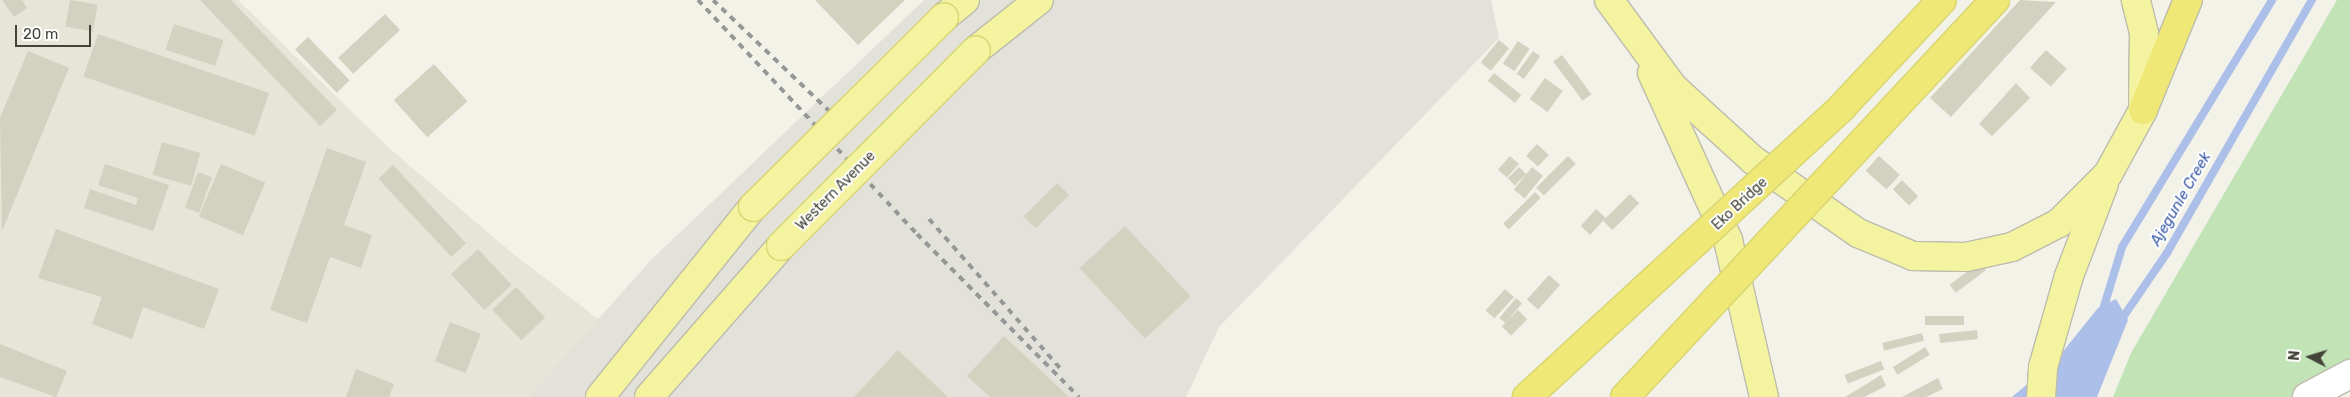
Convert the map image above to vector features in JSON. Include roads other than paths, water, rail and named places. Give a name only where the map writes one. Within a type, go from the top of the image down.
[{"type":"highway","name":"Eko Bridge","points":[[1527,397],[1842,107],[1942,0]]},
{"type":"highway","points":[[1625,397],[1995,0]]},
{"type":"highway","points":[[2142,110],[2188,0]]},
{"type":"main road","points":[[600,397],[753,207],[944,17],[965,0]]},
{"type":"main road","name":"Western Avenue","points":[[649,397],[781,246],[976,50],[1039,0]]},
{"type":"main road","points":[[1609,0],[1674,87],[1753,160],[1858,233],[1913,256],[1966,257],[2012,246],[2059,223],[2108,174]]},
{"type":"main road","points":[[2041,397],[2043,367],[2070,276],[2108,174],[2142,110],[2144,34],[2136,0]]},
{"type":"main road","points":[[1636,34],[1728,240],[1764,397]]},
{"type":"street","points":[[2307,397],[2350,374]]},
{"type":"water","points":[[2116,299],[2128,320],[2097,397],[2012,397],[2056,360],[2098,308]]},
{"type":"waterway","points":[[2102,313],[2122,247],[2272,0]]},
{"type":"waterway","name":"Ajegunle Creek","points":[[2119,323],[2167,253],[2312,0]]},
{"type":"railway","points":[[698,0],[917,234],[1079,397]]},
{"type":"railway","points":[[713,0],[852,133]]},
{"type":"railway","points":[[929,219],[1061,369]]}]
